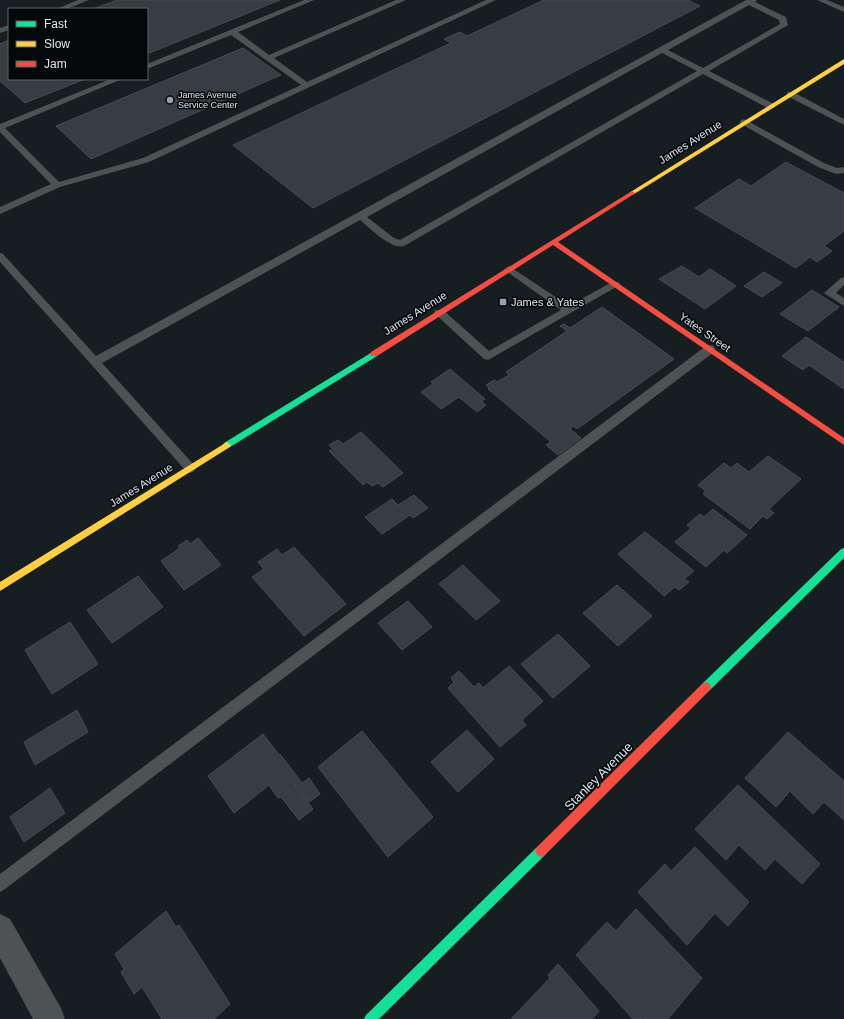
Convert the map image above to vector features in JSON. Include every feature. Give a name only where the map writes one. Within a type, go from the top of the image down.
[{"type":"main road","name":"James Avenue","points":[[0,587],[844,61]]},
{"type":"main road","name":"Yates Street","points":[[553,242],[844,442]]},
{"type":"main road","name":"Stanley Avenue","points":[[370,1019],[844,552]]},
{"type":"street","points":[[0,929],[50,1019]]},
{"type":"lane","points":[[63,8],[85,0]]},
{"type":"lane","points":[[148,67],[310,0]]},
{"type":"lane","points":[[268,58],[402,0]]},
{"type":"lane","points":[[0,211],[57,185],[146,160],[492,0]]},
{"type":"lane","points":[[821,0],[844,10]]},
{"type":"lane","points":[[95,362],[360,216],[751,1],[783,19],[784,25],[401,244],[391,240],[360,216]]},
{"type":"lane","points":[[232,32],[307,86]]},
{"type":"lane","points":[[662,50],[772,106]]},
{"type":"lane","points":[[57,185],[0,127],[116,80]]},
{"type":"lane","points":[[790,94],[844,122]]},
{"type":"lane","points":[[744,122],[821,165],[836,170],[844,170]]},
{"type":"lane","points":[[0,256],[190,468]]},
{"type":"lane","points":[[508,269],[568,310]]},
{"type":"lane","points":[[844,280],[829,293],[844,303]]},
{"type":"lane","points":[[439,313],[488,356],[615,284]]},
{"type":"lane","points":[[0,884],[710,349]]},
{"type":"building","points":[[117,0],[280,0],[148,54],[148,8],[96,8]]},
{"type":"building","points":[[544,0],[688,0],[700,6],[313,208],[233,145],[451,43],[444,39],[460,32],[467,36]]},
{"type":"building","points":[[8,40],[8,80],[82,80],[25,103],[0,81],[0,44]]},
{"type":"building","name":"James Avenue Service Center","points":[[243,48],[281,75],[91,159],[56,126]]},
{"type":"building","points":[[786,162],[844,193],[844,231],[824,246],[832,251],[817,262],[810,257],[796,268],[695,208],[739,179],[751,186]]},
{"type":"building","points":[[682,266],[699,277],[710,269],[736,286],[705,309],[659,279]]},
{"type":"building","points":[[764,272],[782,283],[762,297],[744,286]]},
{"type":"building","points":[[812,290],[839,307],[808,331],[780,314]]},
{"type":"building","points":[[602,307],[674,359],[577,429],[573,426],[570,429],[581,438],[558,455],[546,445],[551,442],[488,389],[489,388],[486,385],[494,380],[497,382],[509,375],[506,372],[567,331],[560,326],[564,324],[570,328]]},
{"type":"building","points":[[806,337],[844,362],[844,389],[809,365],[803,370],[782,356]]},
{"type":"building","points":[[450,369],[485,399],[481,401],[486,405],[477,412],[459,397],[441,409],[421,392],[433,384],[431,382]]},
{"type":"building","points":[[361,432],[403,473],[383,487],[378,483],[372,486],[367,482],[363,485],[329,451],[333,449],[329,445],[338,440],[343,444]]},
{"type":"building","points":[[768,456],[801,479],[769,509],[774,513],[767,519],[763,516],[750,529],[703,494],[706,491],[698,485],[724,463],[731,468],[737,463],[749,472]]},
{"type":"building","points":[[414,495],[428,508],[413,518],[410,515],[382,534],[365,517],[392,499],[398,505]]},
{"type":"building","points":[[713,509],[747,535],[727,553],[724,550],[706,567],[675,542],[691,528],[687,525],[700,514],[704,517]]},
{"type":"building","points":[[645,532],[694,571],[684,579],[689,582],[679,590],[675,587],[664,596],[618,554]]},
{"type":"building","points":[[198,538],[221,565],[184,590],[161,561],[180,548],[178,546],[187,540],[190,544]]},
{"type":"building","points":[[294,547],[346,604],[304,636],[252,577],[264,569],[258,562],[277,549],[282,555]]},
{"type":"building","points":[[463,565],[500,601],[476,620],[439,584]]},
{"type":"building","points":[[138,576],[163,607],[112,643],[87,610]]},
{"type":"building","points":[[617,585],[652,616],[618,646],[583,613]]},
{"type":"building","points":[[408,601],[432,627],[402,650],[378,623]]},
{"type":"building","points":[[70,622],[98,664],[52,694],[25,650]]},
{"type":"building","points":[[558,634],[590,666],[553,698],[521,664]]},
{"type":"building","points":[[509,666],[543,701],[522,720],[526,725],[500,747],[448,688],[454,682],[451,678],[459,671],[474,687],[479,683],[483,688]]},
{"type":"building","points":[[77,710],[88,732],[35,765],[24,742]]},
{"type":"building","points":[[467,730],[494,759],[458,792],[431,762]]},
{"type":"building","points":[[362,731],[433,817],[388,857],[318,767]]},
{"type":"building","points":[[788,732],[844,781],[844,820],[824,802],[813,814],[790,791],[776,807],[745,778]]},
{"type":"building","points":[[263,734],[302,783],[309,778],[320,794],[309,802],[296,784],[295,785],[313,809],[299,820],[281,797],[278,798],[269,785],[234,813],[208,776]]},
{"type":"building","points":[[738,785],[820,864],[802,884],[775,859],[765,870],[739,845],[726,860],[695,829]]},
{"type":"building","points":[[50,788],[65,813],[24,842],[10,817]]},
{"type":"building","points":[[695,847],[749,902],[728,926],[715,913],[687,945],[638,892],[665,864],[671,871]]},
{"type":"building","points":[[636,909],[702,978],[668,1019],[633,1019],[576,955],[607,922],[616,931]]},
{"type":"building","points":[[166,911],[176,927],[179,925],[230,1004],[214,1019],[162,1019],[142,987],[134,994],[121,972],[124,969],[115,954]]},
{"type":"building","points":[[558,964],[599,1011],[592,1019],[511,1019],[550,978],[548,975]]},
{"type":"traffic: fast","points":[[227,445],[374,354]]},
{"type":"traffic: fast","points":[[706,687],[844,552]]},
{"type":"traffic: fast","points":[[370,1019],[541,851]]},
{"type":"traffic: slow","points":[[632,193],[844,61]]},
{"type":"traffic: slow","points":[[0,587],[227,445]]},
{"type":"traffic: jam","points":[[374,354],[632,193]]},
{"type":"traffic: jam","points":[[553,242],[844,442]]},
{"type":"traffic: jam","points":[[541,851],[706,687]]},
{"type":"place","name":"James Avenue Service Center","points":[[170,100]]},
{"type":"place","name":"James & Yates","points":[[503,302]]}]
